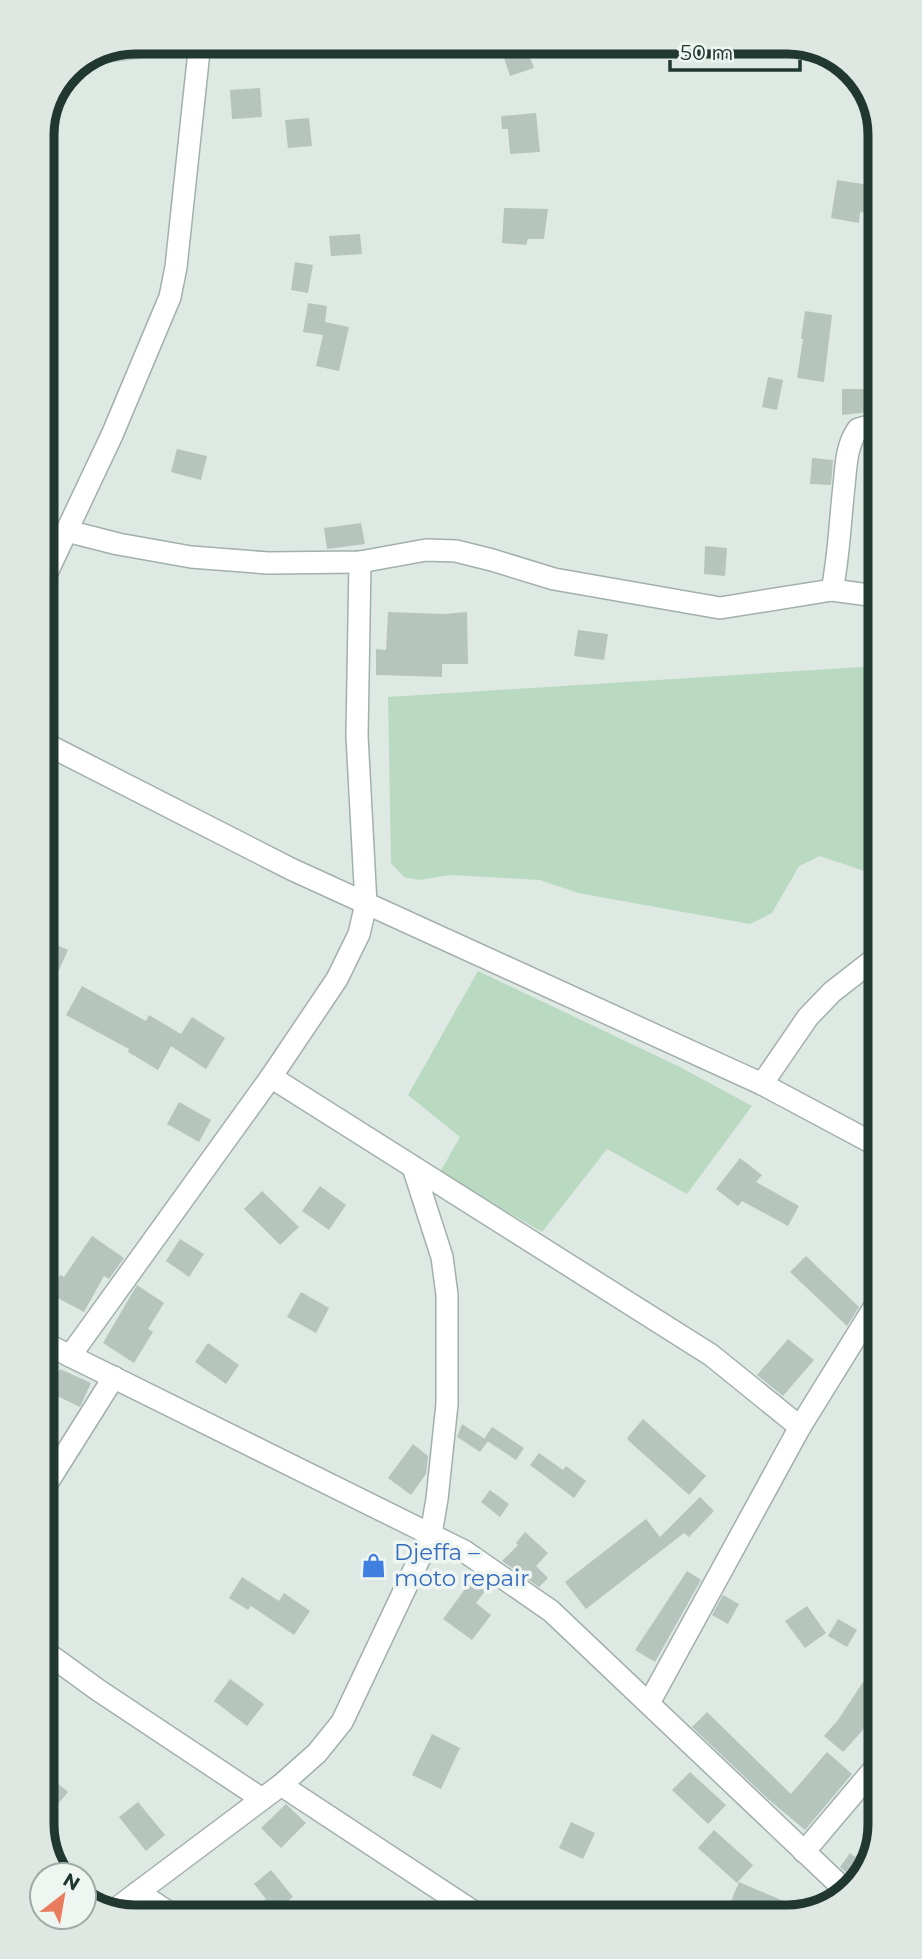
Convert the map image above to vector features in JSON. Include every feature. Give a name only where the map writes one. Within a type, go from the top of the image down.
[{"type":"street","points":[[54,558],[112,435],[170,297],[176,267],[199,54]]},
{"type":"street","points":[[832,590],[848,447],[858,429],[868,426]]},
{"type":"street","points":[[67,531],[118,544],[191,557],[268,563],[360,562],[426,550],[456,551],[554,579],[720,608],[832,590],[868,595]]},
{"type":"street","points":[[70,1356],[271,1077],[337,979],[359,934],[366,904],[357,736],[360,562]]},
{"type":"street","points":[[54,748],[291,869],[762,1084],[868,1141]]},
{"type":"street","points":[[762,1084],[808,1017],[832,992],[868,964]]},
{"type":"street","points":[[271,1077],[711,1355],[800,1427]]},
{"type":"street","points":[[123,1904],[281,1785],[317,1753],[342,1722],[431,1534],[438,1499],[447,1404],[447,1295],[442,1257],[413,1167]]},
{"type":"street","points":[[649,1703],[800,1427],[868,1317]]},
{"type":"street","points":[[54,1348],[431,1534],[476,1559],[551,1611],[839,1885]]},
{"type":"street","points":[[54,1472],[114,1377]]},
{"type":"street","points":[[54,1658],[262,1799]]},
{"type":"street","points":[[804,1852],[868,1776]]},
{"type":"street","points":[[281,1785],[463,1905]]},
{"type":"street","points":[[138,1892],[158,1905]]},
{"type":"green space","points":[[868,667],[868,872],[820,856],[799,866],[772,913],[750,924],[578,893],[540,880],[450,875],[419,880],[404,877],[391,863],[388,697]]},
{"type":"green space","points":[[478,971],[680,1067],[752,1106],[687,1194],[607,1149],[542,1232],[440,1172],[460,1137],[408,1095]]},
{"type":"building","points":[[136,54],[155,54],[155,57],[96,64],[104,60]]},
{"type":"building","points":[[503,54],[529,54],[534,68],[510,76]]},
{"type":"building","points":[[260,88],[262,117],[232,119],[230,90]]},
{"type":"building","points":[[536,113],[540,152],[510,154],[508,129],[502,129],[501,116]]},
{"type":"building","points":[[309,118],[312,146],[288,148],[285,120]]},
{"type":"building","points":[[837,180],[868,185],[868,213],[860,212],[859,223],[831,218]]},
{"type":"building","points":[[504,208],[548,209],[544,239],[528,239],[526,245],[502,243]]},
{"type":"building","points":[[360,234],[362,254],[331,256],[329,236]]},
{"type":"building","points":[[295,262],[313,265],[308,293],[291,290]]},
{"type":"building","points":[[308,303],[327,306],[325,322],[349,327],[339,371],[316,366],[323,335],[303,332]]},
{"type":"building","points":[[805,311],[832,315],[824,382],[797,378]]},
{"type":"building","points":[[768,377],[783,380],[777,410],[762,407]]},
{"type":"building","points":[[842,389],[868,389],[868,412],[842,415]]},
{"type":"building","points":[[177,449],[207,456],[201,480],[171,472]]},
{"type":"building","points":[[812,458],[833,460],[831,485],[810,484]]},
{"type":"building","points":[[361,523],[365,544],[327,549],[324,528]]},
{"type":"building","points":[[705,546],[727,548],[725,576],[704,574]]},
{"type":"building","points":[[388,612],[467,612],[468,664],[442,664],[442,677],[376,675],[376,649],[386,650]]},
{"type":"building","points":[[578,630],[608,634],[604,660],[574,656]]},
{"type":"building","points":[[54,944],[68,950],[54,978]]},
{"type":"building","points":[[82,986],[146,1021],[149,1015],[181,1034],[192,1017],[225,1038],[206,1069],[171,1046],[158,1070],[128,1052],[129,1049],[66,1015]]},
{"type":"building","points":[[179,1102],[211,1120],[199,1142],[167,1124]]},
{"type":"building","points":[[740,1158],[762,1175],[756,1182],[799,1206],[788,1226],[742,1201],[738,1206],[716,1189]]},
{"type":"building","points":[[320,1186],[346,1205],[329,1230],[302,1211]]},
{"type":"building","points":[[262,1191],[299,1227],[280,1245],[244,1209]]},
{"type":"building","points":[[92,1236],[124,1258],[109,1279],[104,1276],[84,1312],[54,1296],[54,1286],[60,1275],[64,1277]]},
{"type":"building","points":[[180,1239],[204,1254],[189,1277],[166,1261]]},
{"type":"building","points":[[806,1256],[859,1307],[847,1326],[790,1272]]},
{"type":"building","points":[[137,1285],[164,1303],[148,1329],[153,1332],[134,1363],[103,1343]]},
{"type":"building","points":[[301,1292],[329,1308],[316,1333],[287,1317]]},
{"type":"building","points":[[788,1339],[814,1360],[783,1396],[757,1375]]},
{"type":"building","points":[[208,1343],[239,1365],[226,1384],[195,1362]]},
{"type":"building","points":[[60,1369],[91,1383],[80,1407],[54,1394],[54,1382]]},
{"type":"building","points":[[643,1419],[706,1476],[689,1495],[627,1438]]},
{"type":"building","points":[[462,1424],[488,1441],[480,1452],[457,1437]]},
{"type":"building","points":[[492,1427],[524,1448],[516,1460],[484,1439]]},
{"type":"building","points":[[413,1444],[428,1456],[426,1474],[411,1495],[388,1478]]},
{"type":"building","points":[[539,1453],[563,1470],[566,1466],[586,1481],[574,1498],[530,1465]]},
{"type":"building","points":[[490,1490],[509,1504],[500,1517],[481,1502]]},
{"type":"building","points":[[700,1497],[714,1511],[689,1537],[684,1533],[586,1609],[565,1582],[646,1519],[660,1537]]},
{"type":"building","points":[[525,1532],[548,1553],[536,1566],[548,1578],[539,1587],[502,1561],[518,1545],[516,1543]]},
{"type":"building","points":[[687,1571],[701,1580],[655,1662],[635,1650]]},
{"type":"building","points":[[242,1577],[279,1601],[284,1593],[310,1611],[294,1635],[251,1606],[248,1610],[229,1598]]},
{"type":"building","points":[[471,1581],[485,1591],[476,1603],[491,1615],[472,1640],[443,1619]]},
{"type":"building","points":[[723,1595],[739,1604],[728,1624],[712,1615]]},
{"type":"building","points":[[807,1606],[826,1633],[805,1648],[785,1621]]},
{"type":"building","points":[[838,1619],[857,1630],[847,1647],[828,1636]]},
{"type":"building","points":[[868,1675],[868,1721],[843,1752],[824,1736]]},
{"type":"building","points":[[230,1679],[264,1704],[247,1726],[214,1701]]},
{"type":"building","points":[[707,1712],[791,1794],[827,1752],[852,1774],[805,1830],[692,1727]]},
{"type":"building","points":[[432,1734],[460,1748],[441,1789],[412,1775]]},
{"type":"building","points":[[690,1772],[726,1805],[708,1824],[672,1790]]},
{"type":"building","points":[[54,1780],[68,1792],[54,1809]]},
{"type":"building","points":[[138,1802],[165,1835],[146,1851],[119,1817]]},
{"type":"building","points":[[286,1804],[306,1823],[281,1848],[261,1828]]},
{"type":"building","points":[[571,1822],[595,1833],[583,1859],[559,1848]]},
{"type":"building","points":[[714,1830],[753,1865],[737,1883],[698,1848]]},
{"type":"building","points":[[864,1848],[849,1876],[840,1867],[850,1853],[855,1857]]},
{"type":"building","points":[[271,1870],[293,1897],[283,1905],[258,1905],[266,1899],[254,1884]]},
{"type":"building","points":[[739,1882],[791,1904],[786,1905],[729,1905]]},
{"type":"place","name":"Djeffa – moto repair","points":[[374,1565]]}]
